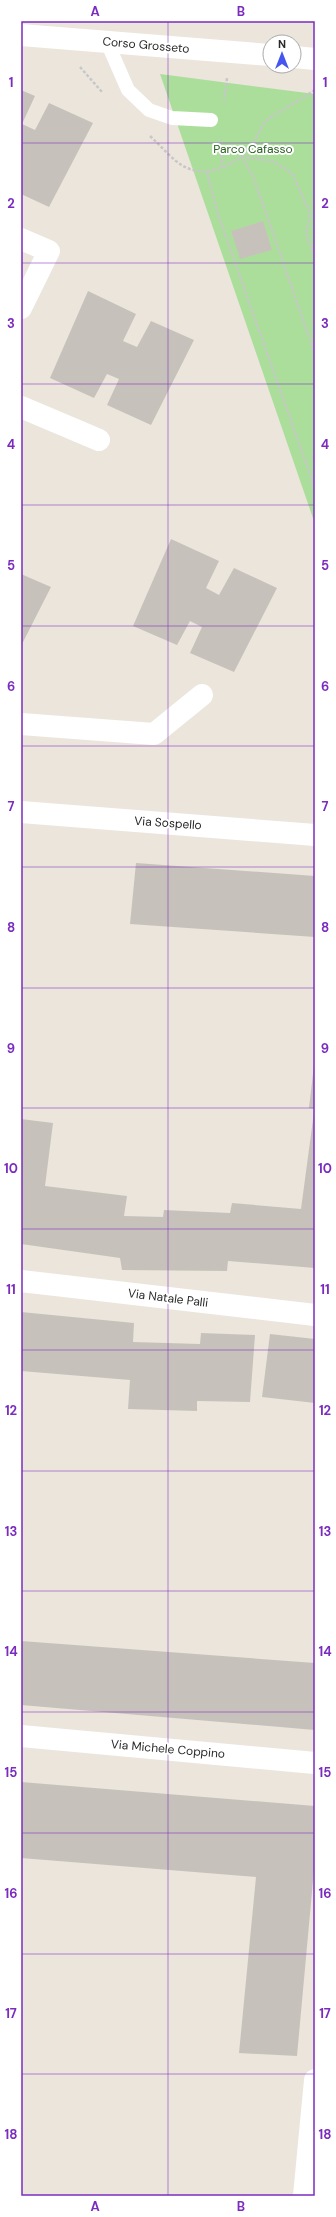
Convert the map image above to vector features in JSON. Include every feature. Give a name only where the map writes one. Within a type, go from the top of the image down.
[{"type":"street","name":"Corso Grosseto","points":[[21,35],[262,54]]},
{"type":"street","points":[[302,58],[315,59]]},
{"type":"street","points":[[21,239],[50,251],[21,308]]},
{"type":"street","points":[[21,407],[99,440]]},
{"type":"street","points":[[21,724],[154,734],[202,695]]},
{"type":"street","name":"Via Sospello","points":[[21,812],[315,835]]},
{"type":"street","name":"Via Natale Palli","points":[[21,1281],[315,1315]]},
{"type":"street","name":"Via Michele Coppino","points":[[21,1736],[315,1763]]},
{"type":"street","points":[[304,2196],[315,2080]]},
{"type":"lane","points":[[107,42],[128,90],[148,110],[172,118],[211,120]]},
{"type":"path","points":[[223,109],[230,52]]},
{"type":"path","points":[[221,136],[222,168],[242,157],[255,140],[265,121],[315,90]]},
{"type":"path","points":[[242,157],[272,161],[292,173],[310,213],[306,234],[315,257]]},
{"type":"path","points":[[242,157],[253,176],[315,354]]},
{"type":"path","points":[[206,172],[218,214],[315,489]]},
{"type":"green space","name":"Parco Cafasso","points":[[160,74],[315,94],[315,524]]},
{"type":"building","points":[[21,90],[35,96],[22,124],[35,130],[49,103],[93,123],[49,207],[21,194]]},
{"type":"building","points":[[263,221],[272,250],[240,259],[231,231]]},
{"type":"building","points":[[88,291],[136,314],[123,341],[137,347],[151,321],[194,340],[151,425],[107,405],[119,379],[107,374],[94,398],[50,378]]},
{"type":"building","points":[[315,455],[315,466],[312,456]]},
{"type":"building","points":[[171,539],[219,561],[206,588],[219,595],[234,568],[277,588],[234,672],[190,653],[202,627],[190,621],[177,645],[133,626]]},
{"type":"building","points":[[21,574],[51,587],[21,646]]},
{"type":"building","points":[[136,863],[315,876],[315,937],[130,924]]},
{"type":"building","points":[[315,1065],[315,1109],[309,1108]]},
{"type":"building","points":[[314,1112],[315,1268],[228,1261],[227,1271],[122,1270],[120,1258],[21,1244],[21,1119],[53,1123],[45,1186],[127,1196],[124,1216],[163,1217],[164,1210],[230,1213],[232,1203],[301,1209]]},
{"type":"building","points":[[21,1312],[134,1323],[133,1342],[200,1344],[201,1333],[255,1335],[250,1402],[197,1401],[197,1411],[128,1409],[130,1380],[21,1371]]},
{"type":"building","points":[[270,1334],[315,1339],[315,1403],[262,1397]]},
{"type":"building","points":[[21,1641],[315,1663],[315,1730],[21,1705]]},
{"type":"building","points":[[21,1782],[315,1806],[315,1859],[297,2056],[239,2053],[256,1877],[21,1858]]}]
